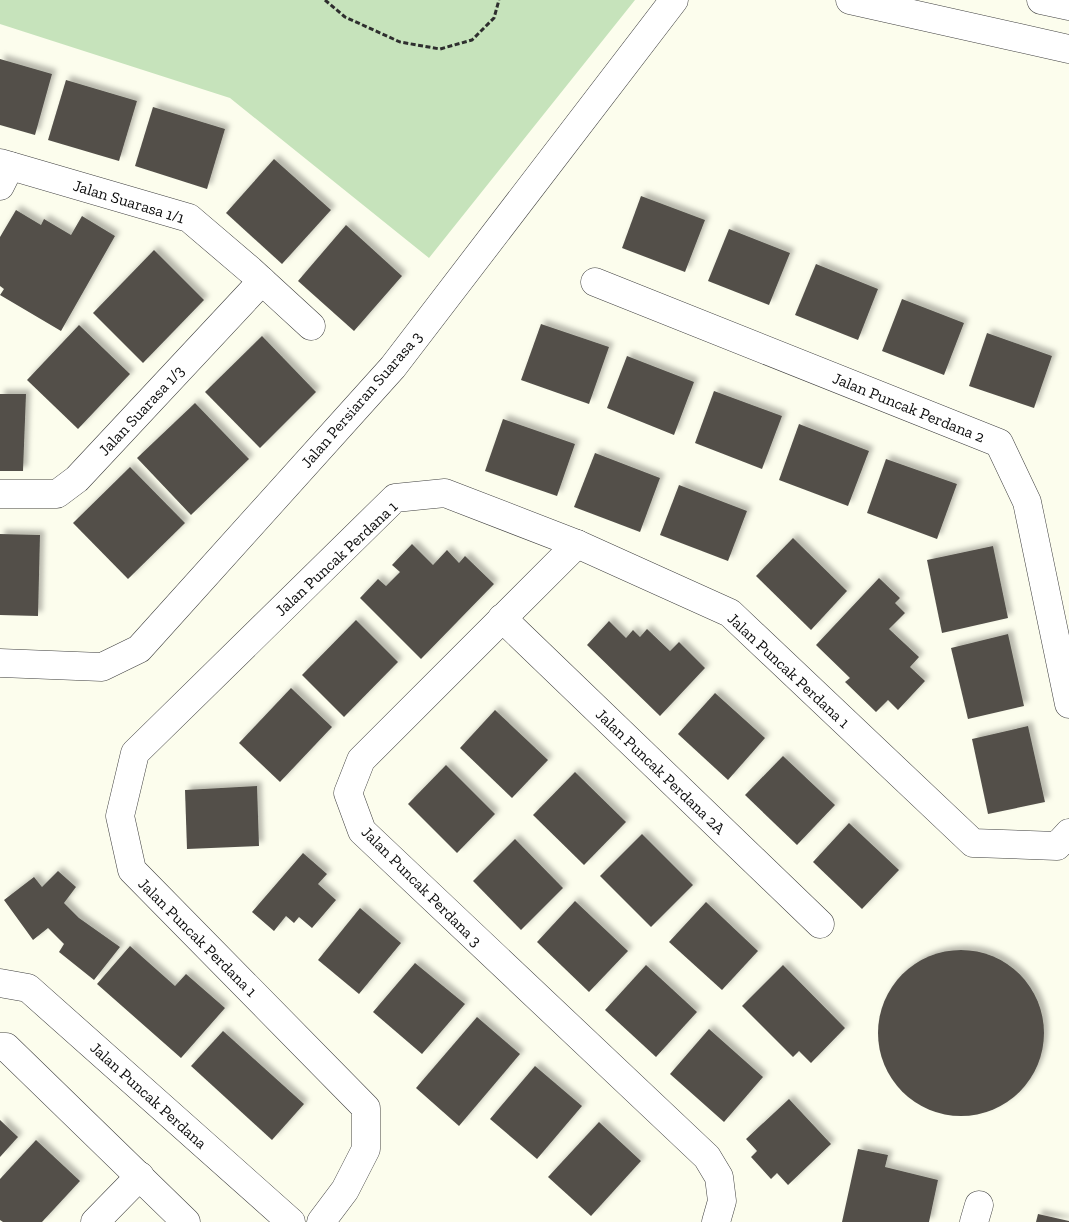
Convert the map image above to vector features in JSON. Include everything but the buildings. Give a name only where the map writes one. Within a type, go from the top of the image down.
[{"type":"street","name":"Jalan Persiaran Suarasa 3","points":[[0,663],[102,667],[139,648],[393,367],[674,0]]},
{"type":"street","points":[[850,0],[1069,49]]},
{"type":"street","name":"Jalan Suarasa 1/1","points":[[4,171],[189,218],[311,326]]},
{"type":"street","name":"Jalan Suarasa 1/3","points":[[0,494],[57,494],[77,479],[262,281]]},
{"type":"street","name":"Jalan Puncak Perdana 2","points":[[595,282],[999,443],[1027,502],[1069,704]]},
{"type":"street","name":"Jalan Puncak Perdana 1","points":[[322,1222],[345,1190],[366,1149],[366,1108],[132,870],[120,816],[135,753],[395,498],[445,493],[577,544],[730,613],[973,843],[1063,840]]},
{"type":"street","name":"Jalan Puncak Perdana 3","points":[[577,544],[361,760],[348,793],[362,831],[707,1157],[719,1178],[722,1201],[716,1222]]},
{"type":"street","name":"Jalan Puncak Perdana 2A","points":[[502,618],[820,924]]},
{"type":"street","name":"Jalan Puncak Perdana","points":[[0,983],[28,988],[291,1222]]},
{"type":"street","points":[[3,1047],[186,1222]]},
{"type":"street","points":[[96,1222],[140,1176]]},
{"type":"path","points":[[325,0],[345,17],[400,42],[440,49],[472,40],[494,18],[499,0]]},
{"type":"green space","points":[[0,0],[635,0],[429,258],[230,98],[0,24]]}]
